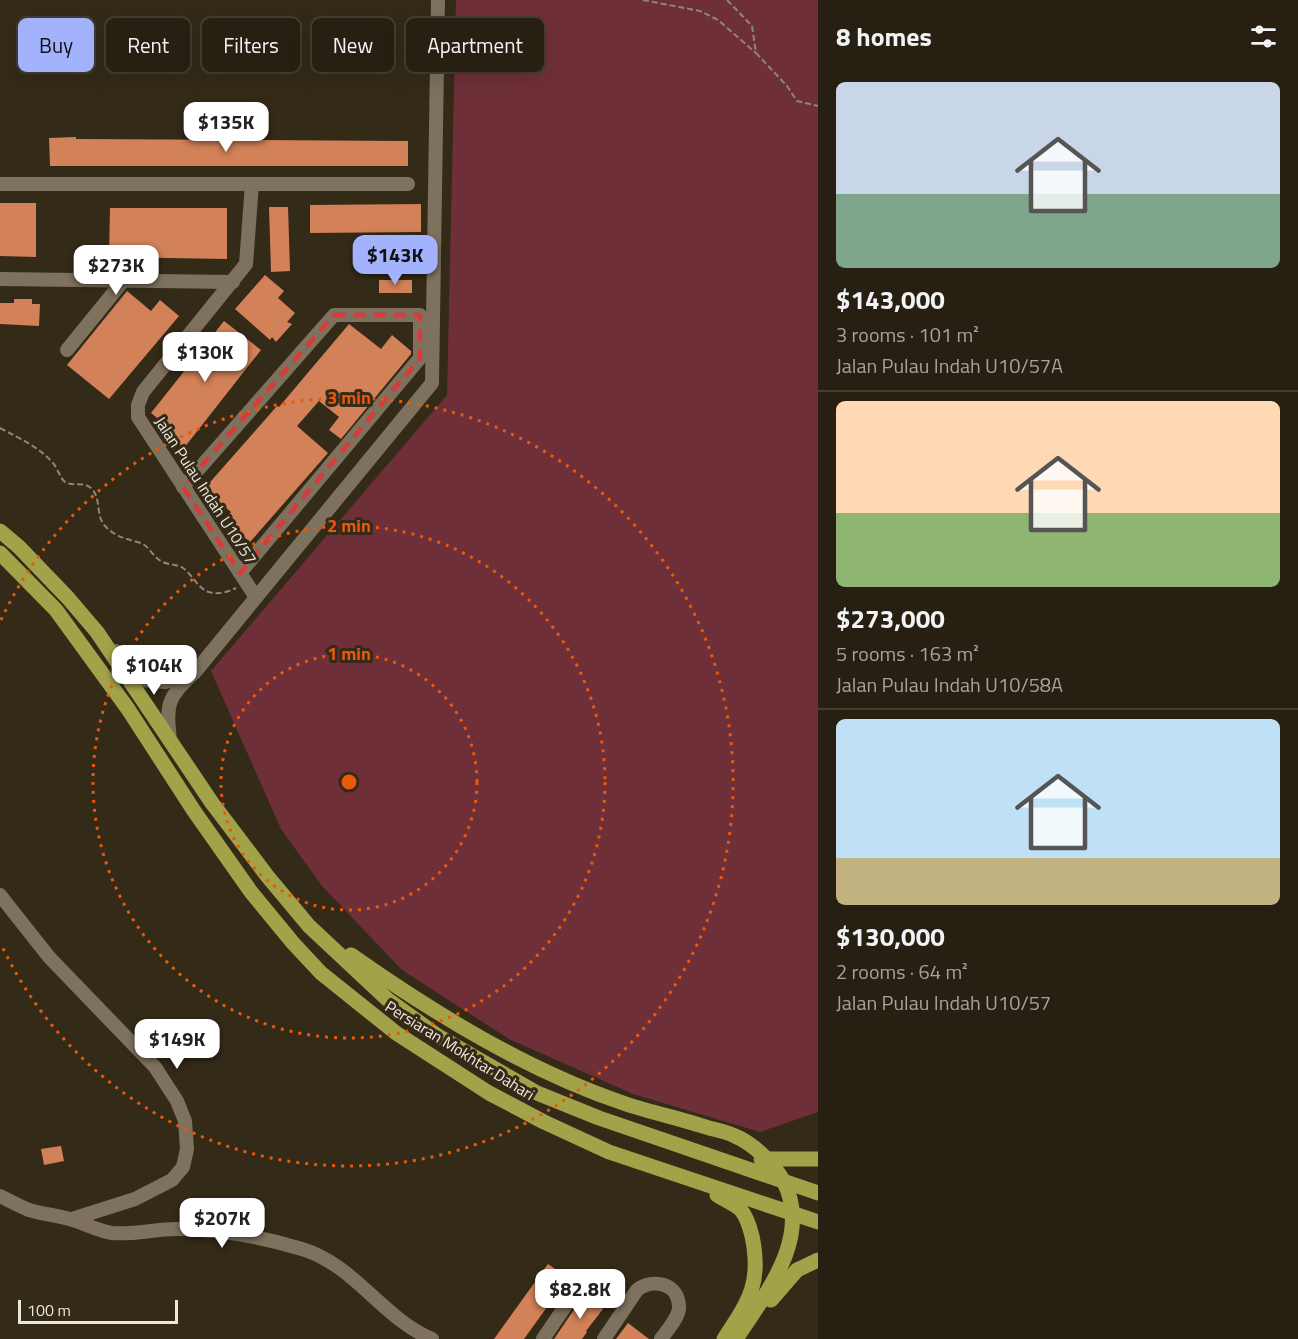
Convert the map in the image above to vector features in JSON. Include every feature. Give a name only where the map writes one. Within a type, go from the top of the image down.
[{"type":"main road","name":"Persiaran Mokhtar Dahari","points":[[0,531],[19,547],[68,598],[97,632],[212,802],[309,926],[387,999],[438,1036],[537,1094],[698,1153],[818,1193]]},
{"type":"main road","name":"Persiaran Mokhtar Dahari","points":[[0,553],[56,610],[128,709],[194,811],[251,892],[321,973],[396,1033],[489,1093],[544,1122],[609,1152],[818,1222]]},
{"type":"main road","points":[[309,926],[399,988],[479,1037],[553,1075],[626,1104],[736,1136],[766,1157],[784,1182],[792,1209],[791,1241],[781,1269],[735,1339]]},
{"type":"main road","points":[[698,1153],[745,1160],[818,1159]]},
{"type":"main road","points":[[694,1181],[741,1211],[750,1228],[755,1252],[756,1267],[751,1295],[724,1339]]},
{"type":"main road","points":[[745,1339],[776,1292],[797,1270],[818,1260]]},
{"type":"street","points":[[170,741],[168,721],[173,693],[195,672],[255,596],[432,384],[438,0]]},
{"type":"street","points":[[0,184],[408,184]]},
{"type":"street","name":"Jalan Pulau Indah U10/57","points":[[252,184],[246,264],[143,392],[138,405],[138,417],[255,596]]},
{"type":"street","points":[[0,279],[233,282]]},
{"type":"street","points":[[67,350],[123,281]]},
{"type":"street","points":[[183,487],[334,315],[420,315],[420,358],[243,578]]},
{"type":"street","points":[[97,632],[142,680],[155,683],[165,682],[195,672]]},
{"type":"street","points":[[0,895],[50,957],[155,1067],[177,1101],[185,1121],[187,1149],[183,1167],[172,1180],[135,1199],[72,1219]]},
{"type":"street","points":[[0,1196],[30,1210],[72,1219],[91,1229],[114,1233],[177,1229],[214,1232],[252,1236],[302,1249],[322,1256],[340,1267],[402,1323],[432,1339]]},
{"type":"street","points":[[543,1339],[583,1280],[589,1279],[610,1284]]},
{"type":"street","points":[[604,1339],[638,1290],[644,1285],[656,1283],[669,1286],[677,1296],[680,1308],[676,1318],[661,1339]]},
{"type":"path","points":[[644,0],[700,11],[718,20],[756,53],[787,86],[797,101],[818,106]]},
{"type":"path","points":[[727,0],[752,26],[756,53]]},
{"type":"path","points":[[0,428],[38,449],[54,464],[63,481],[69,484],[82,483],[90,487],[103,524],[125,540],[143,544],[160,560],[182,568],[208,592],[223,593],[233,590],[243,578]]},
{"type":"highlighted area","points":[[334,315],[420,315],[420,358],[240,573],[183,487]]},
{"type":"shaded area","points":[[456,0],[818,0],[818,1112],[760,1132],[633,1094],[509,1039],[402,970],[322,886],[281,829],[211,671],[447,395],[454,72],[544,72],[544,18],[456,18]]},
{"type":"building","points":[[76,137],[76,139],[408,141],[408,166],[50,166],[49,138]]},
{"type":"building","points":[[0,203],[36,203],[36,257],[0,256]]},
{"type":"building","points":[[421,204],[421,232],[310,233],[310,205]]},
{"type":"building","points":[[269,207],[288,207],[290,271],[271,272]]},
{"type":"building","points":[[110,208],[227,208],[227,259],[109,257]]},
{"type":"building","points":[[265,275],[284,291],[278,298],[295,313],[287,322],[292,324],[276,342],[272,337],[270,340],[235,309]]},
{"type":"building","points":[[379,280],[412,280],[412,293],[379,293]]},
{"type":"building","points":[[127,291],[151,311],[160,300],[179,316],[109,399],[67,365]]},
{"type":"building","points":[[14,299],[32,299],[32,304],[40,304],[39,326],[0,324],[0,303],[14,303]]},
{"type":"building","points":[[224,321],[261,350],[184,448],[168,436],[172,430],[151,413]]},
{"type":"building","points":[[349,324],[381,349],[392,335],[411,351],[411,354],[341,439],[329,430],[339,417],[319,401],[297,426],[328,453],[250,542],[224,520],[231,512],[204,489],[277,406],[279,407]]},
{"type":"building","points":[[61,1146],[64,1161],[44,1165],[41,1149]]},
{"type":"building","points":[[548,1264],[568,1278],[524,1339],[494,1339]]},
{"type":"building","points":[[584,1295],[603,1309],[582,1339],[554,1339]]},
{"type":"building","points":[[628,1323],[649,1339],[616,1339]]}]
